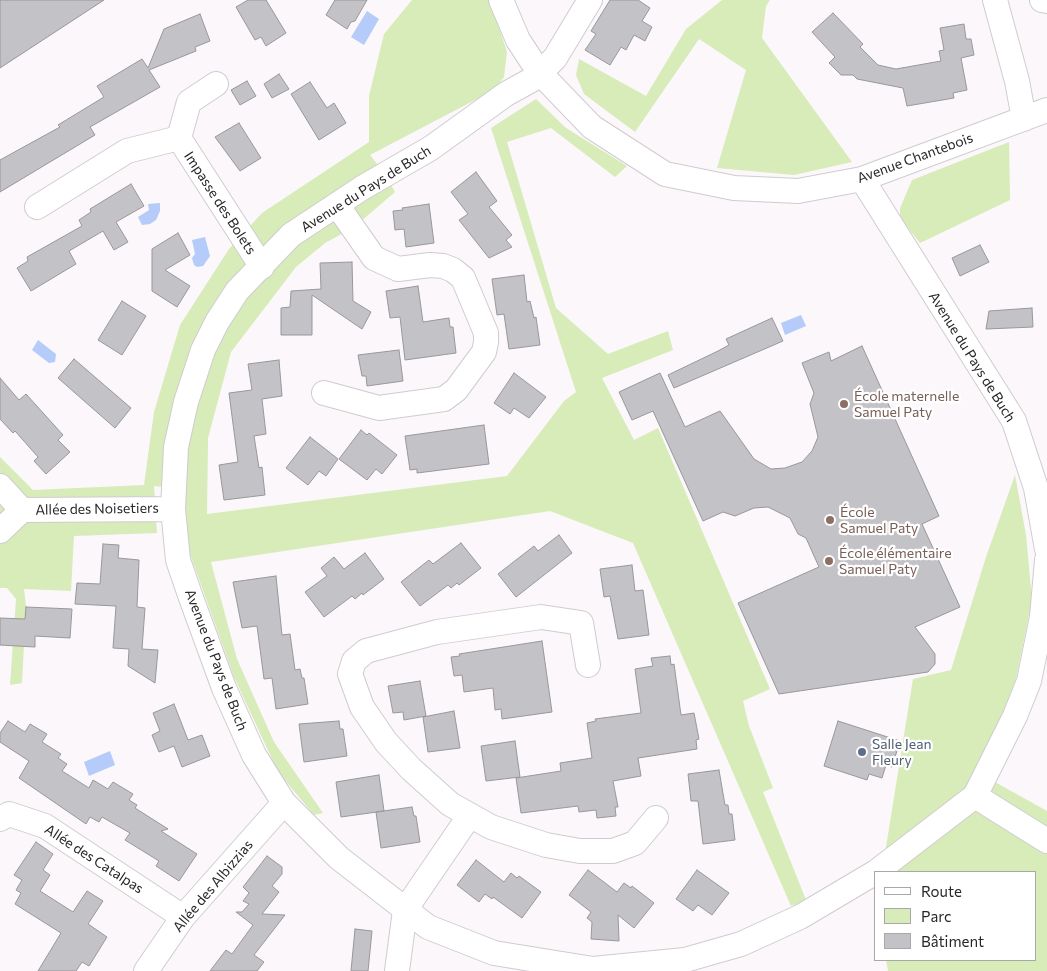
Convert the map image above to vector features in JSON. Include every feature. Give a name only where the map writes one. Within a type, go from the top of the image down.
[{"type":"street","name":"Avenue Chantebois","points":[[501,0],[518,40],[539,72],[592,127],[665,174],[734,188],[798,191],[862,180],[1047,110]]},
{"type":"street","name":"Avenue du Pays de Buch","points":[[590,0],[555,58],[534,78],[506,94],[431,148],[337,204],[292,235],[237,291],[217,322],[203,350],[186,402],[176,447],[173,508],[178,560],[224,688],[254,755],[284,803],[339,858],[428,927],[494,953],[593,969],[686,966],[742,944],[800,917],[874,873]]},
{"type":"street","points":[[995,0],[1017,81],[1024,119]]},
{"type":"street","points":[[1042,0],[1047,1]]},
{"type":"street","name":"Impasse des Bolets","points":[[216,84],[189,102],[179,138],[262,267]]},
{"type":"street","name":"Impasse des Bolets","points":[[36,207],[127,151],[179,138]]},
{"type":"street","name":"Avenue du Pays de Buch","points":[[862,180],[1014,421],[1036,488],[1047,549]]},
{"type":"street","points":[[324,393],[379,408],[444,399],[456,390],[484,352],[486,342],[486,333],[463,278],[453,270],[443,266],[430,265],[398,269],[374,258],[337,204]]},
{"type":"street","points":[[0,486],[22,510]]},
{"type":"street","name":"Allée des Noisetiers","points":[[0,531],[22,510],[173,508]]},
{"type":"street","name":"Avenue du Pays de Buch","points":[[877,871],[975,796],[1015,716],[1029,681],[1044,617],[1047,560]]},
{"type":"street","points":[[588,665],[581,623],[541,617],[422,635],[366,651],[354,661],[350,674],[362,707],[386,742],[411,769],[450,804],[491,827],[520,837],[580,851],[613,851],[635,843],[656,818]]},
{"type":"street","points":[[975,796],[1047,841]]},
{"type":"street","name":"Allée des Albizzias","points":[[146,971],[183,917],[284,803]]},
{"type":"street","name":"Allée des Catalpas","points":[[0,819],[9,814],[45,826],[183,917]]},
{"type":"street","points":[[397,971],[405,910],[470,815]]},
{"type":"green space","points":[[412,0],[490,0],[507,52],[504,77],[494,90],[370,155],[385,174],[395,192],[353,228],[325,243],[296,267],[231,352],[208,438],[207,514],[507,476],[564,401],[576,392],[491,128],[536,99],[566,128],[627,166],[615,177],[551,128],[507,142],[556,308],[608,354],[668,331],[673,350],[602,378],[634,440],[658,428],[770,689],[743,701],[749,726],[773,788],[763,792],[806,900],[791,906],[633,543],[550,511],[211,562],[237,659],[274,742],[323,813],[314,815],[278,772],[234,677],[186,543],[173,488],[154,486],[157,533],[74,536],[71,591],[24,589],[26,606],[22,683],[10,685],[16,599],[7,588],[0,588],[0,457],[33,490],[144,485],[154,412],[180,325],[229,249],[262,213],[369,142],[369,96],[384,34]]},
{"type":"green space","points":[[722,0],[770,0],[766,6],[762,38],[852,162],[794,175],[717,168],[746,70],[699,39],[635,132],[584,94],[576,75],[579,59],[646,96],[686,29]]},
{"type":"green space","points":[[1009,142],[1010,200],[920,243],[900,218],[900,208],[912,180]]},
{"type":"green space","points":[[1015,475],[1026,535],[1032,600],[995,782],[1047,811],[1047,971],[888,971],[886,961],[1037,961],[1037,871],[882,871],[913,679],[951,670],[986,557]]},
{"type":"water","points":[[367,11],[379,19],[364,45],[351,37]]},
{"type":"water","points":[[160,203],[160,211],[156,220],[150,224],[142,225],[138,217],[149,210],[148,204]]},
{"type":"water","points":[[205,237],[210,256],[203,266],[197,267],[194,265],[192,258],[195,254],[192,240]]},
{"type":"water","points":[[801,315],[806,326],[785,335],[781,323]]},
{"type":"water","points":[[38,340],[56,354],[55,362],[49,363],[32,350]]},
{"type":"water","points":[[110,751],[115,765],[89,776],[84,762]]},
{"type":"building","points":[[0,0],[104,0],[0,68]]},
{"type":"building","points":[[248,0],[266,0],[286,33],[266,46],[261,37],[255,40],[236,7]]},
{"type":"building","points":[[335,0],[367,0],[355,21],[351,22],[347,29],[326,15]]},
{"type":"building","points":[[610,0],[638,0],[650,8],[642,21],[652,27],[645,41],[634,35],[626,50],[621,47],[610,65],[585,50],[596,34],[591,31]]},
{"type":"building","points":[[833,13],[863,44],[860,47],[878,65],[896,69],[941,61],[939,51],[944,50],[940,28],[964,24],[966,39],[971,39],[974,55],[961,58],[967,90],[953,93],[954,98],[907,106],[903,88],[857,79],[853,75],[841,75],[829,63],[835,57],[812,32]]},
{"type":"building","points":[[200,14],[210,41],[195,47],[196,51],[149,70],[160,87],[90,127],[95,135],[0,192],[0,160],[60,127],[58,125],[104,97],[97,86],[142,59],[148,68],[164,29]]},
{"type":"building","points":[[279,74],[289,89],[272,98],[264,84]]},
{"type":"building","points":[[247,81],[256,96],[240,105],[231,90]]},
{"type":"building","points":[[310,82],[327,108],[334,103],[346,123],[319,140],[291,94]]},
{"type":"building","points":[[239,123],[261,158],[240,171],[215,137]]},
{"type":"building","points":[[476,172],[497,201],[489,207],[512,235],[506,240],[512,247],[489,258],[459,220],[468,214],[451,192]]},
{"type":"building","points":[[131,184],[144,206],[116,222],[128,242],[114,250],[103,231],[69,251],[76,264],[31,291],[17,268],[28,261],[27,257],[82,226],[79,220],[91,212],[90,209]]},
{"type":"building","points":[[429,204],[434,243],[406,247],[404,229],[395,230],[393,211]]},
{"type":"building","points":[[178,233],[190,255],[165,270],[190,286],[177,307],[152,291],[152,249]]},
{"type":"building","points":[[980,245],[989,262],[960,276],[952,258]]},
{"type":"building","points":[[352,262],[353,301],[371,312],[362,329],[312,295],[312,335],[281,335],[281,308],[290,307],[291,291],[321,289],[320,263]]},
{"type":"building","points":[[524,275],[527,302],[530,301],[534,318],[536,317],[540,345],[509,349],[504,314],[497,315],[492,279]]},
{"type":"building","points":[[418,286],[423,322],[449,318],[450,327],[453,327],[456,353],[405,360],[400,317],[390,318],[386,291]]},
{"type":"building","points":[[122,301],[146,316],[122,355],[98,340]]},
{"type":"building","points":[[1032,308],[1033,327],[986,329],[989,311]]},
{"type":"building","points":[[772,318],[783,341],[674,388],[668,375],[729,345],[726,339]]},
{"type":"building","name":"École Samuel Paty","points":[[862,346],[939,516],[922,524],[960,607],[915,627],[935,654],[935,664],[928,672],[779,694],[738,603],[819,567],[806,538],[798,534],[790,518],[768,507],[754,508],[735,516],[723,512],[703,521],[653,411],[632,420],[619,392],[660,373],[685,427],[720,411],[754,459],[771,469],[785,468],[802,462],[812,451],[818,437],[810,404],[814,393],[802,363],[829,352],[831,361]]},
{"type":"building","points":[[399,350],[403,381],[367,386],[366,376],[362,376],[358,355]]},
{"type":"building","points":[[74,359],[131,408],[115,428],[58,378]]},
{"type":"building","points":[[279,360],[282,396],[262,399],[266,434],[254,436],[259,468],[262,467],[265,495],[224,500],[219,465],[238,462],[229,393],[252,390],[248,364]]},
{"type":"building","points":[[514,373],[546,397],[529,418],[514,408],[510,414],[494,403]]},
{"type":"building","points":[[0,378],[19,400],[26,394],[63,435],[58,440],[70,452],[46,474],[34,461],[38,457],[15,431],[13,433],[0,419]]},
{"type":"building","points":[[484,425],[489,464],[417,473],[417,469],[410,470],[405,436]]},
{"type":"building","points":[[361,430],[367,435],[369,433],[397,455],[382,474],[376,469],[367,480],[339,459]]},
{"type":"building","points":[[310,437],[338,459],[326,476],[319,471],[308,485],[286,468]]},
{"type":"building","points":[[559,535],[572,553],[516,597],[498,574],[534,546],[538,551]]},
{"type":"building","points":[[461,543],[481,568],[459,585],[457,583],[451,588],[448,585],[420,606],[401,582],[429,560],[433,564]]},
{"type":"building","points":[[103,544],[119,545],[118,558],[139,560],[137,607],[145,608],[142,649],[158,650],[155,683],[128,666],[129,649],[113,648],[116,606],[75,604],[77,583],[100,584]]},
{"type":"building","points":[[365,553],[384,579],[363,595],[362,593],[355,599],[352,596],[324,617],[305,592],[327,576],[321,568],[334,557],[344,569]]},
{"type":"building","points":[[632,565],[635,591],[643,590],[649,635],[618,639],[610,596],[604,597],[600,569]]},
{"type":"building","points":[[276,576],[282,635],[290,634],[295,670],[300,669],[302,678],[304,678],[308,704],[276,709],[272,678],[264,679],[257,626],[242,628],[233,582]]},
{"type":"building","points":[[26,607],[72,609],[70,638],[35,636],[35,647],[0,645],[0,618],[25,619]]},
{"type":"building","points":[[542,641],[552,712],[502,719],[501,709],[495,710],[493,688],[464,692],[462,675],[454,676],[451,657],[460,656],[459,654]]},
{"type":"building","points":[[670,656],[671,665],[674,664],[681,715],[694,713],[699,739],[696,740],[697,749],[638,758],[641,776],[613,781],[618,807],[615,807],[616,816],[597,818],[596,810],[579,812],[578,806],[521,813],[516,778],[561,771],[560,763],[592,758],[587,723],[596,721],[595,719],[641,713],[635,669],[653,666],[651,658]]},
{"type":"building","points":[[420,681],[426,716],[404,720],[403,712],[393,713],[388,686]]},
{"type":"building","points":[[174,704],[188,740],[202,735],[210,756],[182,767],[174,746],[159,752],[152,735],[160,731],[153,713]]},
{"type":"building","points":[[454,711],[460,748],[428,752],[423,717]]},
{"type":"building","points":[[8,721],[25,732],[30,724],[47,734],[42,742],[61,754],[58,758],[67,764],[62,771],[89,788],[93,780],[108,789],[113,782],[133,794],[129,800],[137,805],[135,808],[168,829],[161,831],[197,854],[179,881],[156,866],[159,861],[125,840],[130,833],[102,817],[99,822],[90,817],[86,824],[19,778],[29,761],[0,742],[0,733]]},
{"type":"building","points":[[339,721],[340,729],[343,729],[347,756],[304,762],[299,724]]},
{"type":"building","name":"Salle Jean Fleury","points":[[838,721],[900,741],[892,767],[886,765],[882,778],[869,774],[867,780],[824,766]]},
{"type":"building","points":[[515,741],[520,777],[486,781],[481,746]]},
{"type":"building","points":[[719,770],[725,805],[728,805],[729,814],[732,814],[735,840],[703,844],[698,801],[691,801],[688,774]]},
{"type":"building","points":[[379,775],[384,811],[341,817],[336,782]]},
{"type":"building","points":[[412,807],[414,816],[416,816],[420,842],[381,848],[376,812]]},
{"type":"building","points":[[36,842],[53,854],[43,870],[50,875],[40,891],[73,912],[87,891],[103,901],[88,924],[107,937],[89,966],[82,962],[76,971],[38,971],[61,933],[15,904],[21,893],[16,890],[22,880],[14,875]]},
{"type":"building","points":[[267,856],[282,867],[282,874],[272,886],[279,892],[262,914],[285,915],[254,955],[264,962],[257,971],[210,971],[226,950],[232,954],[253,925],[236,912],[242,912],[249,904],[243,901],[249,893],[243,887]]},
{"type":"building","points":[[476,860],[504,882],[511,873],[517,878],[519,876],[541,892],[522,918],[493,897],[492,899],[485,894],[479,902],[457,885]]},
{"type":"building","points":[[588,870],[617,892],[624,883],[631,888],[632,886],[654,903],[634,928],[618,915],[619,941],[591,939],[592,922],[587,918],[591,912],[569,895]]},
{"type":"building","points":[[697,870],[729,893],[712,915],[698,905],[693,911],[676,899]]},
{"type":"building","points":[[355,929],[372,931],[368,971],[351,971]]},
{"type":"place","name":"École maternelle Samuel Paty","points":[[844,404]]},
{"type":"place","name":"École Samuel Paty","points":[[830,520]]},
{"type":"place","name":"École élémentaire Samuel Paty","points":[[829,561]]},
{"type":"place","name":"Salle Jean Fleury","points":[[862,752]]}]
